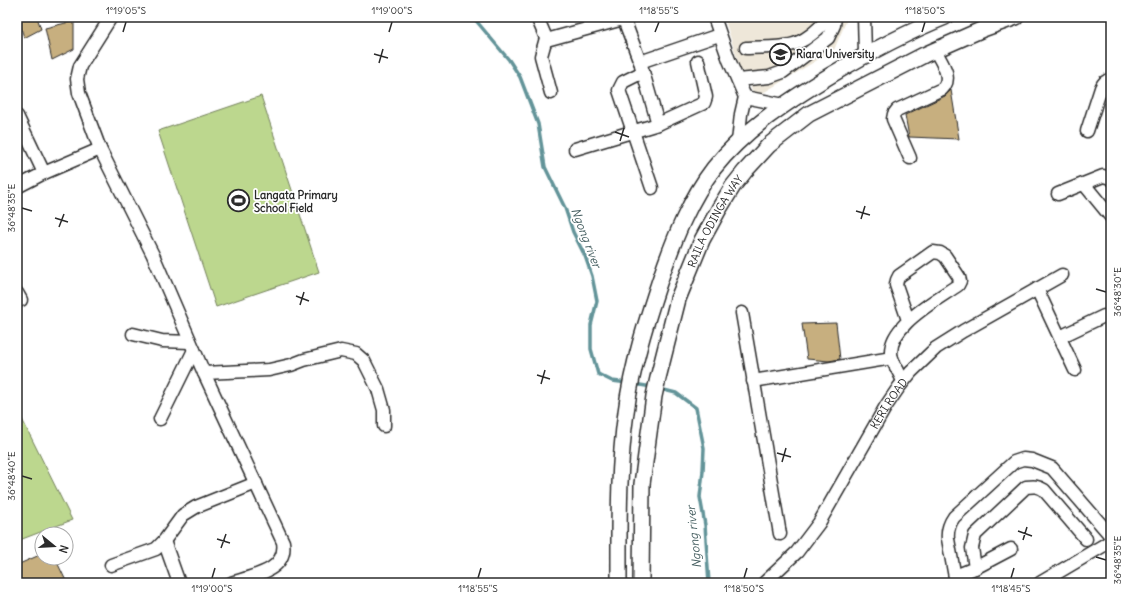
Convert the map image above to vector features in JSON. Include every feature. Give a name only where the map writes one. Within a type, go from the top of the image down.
[{"type":"main road","points":[[619,583],[618,519],[621,458],[630,390],[638,350],[651,306],[674,242],[687,213],[702,186],[714,168],[738,142],[784,105],[865,54],[945,17]]},
{"type":"main road","name":"RAILA ODINGA WAY","points":[[641,583],[642,484],[654,396],[678,299],[702,240],[718,209],[745,171],[769,145],[809,114],[935,50],[983,29],[1016,17]]},
{"type":"street","points":[[538,17],[546,38],[541,56],[552,93]]},
{"type":"street","points":[[714,17],[745,97],[741,114],[738,142]]},
{"type":"street","points":[[746,48],[790,45],[801,41],[812,34],[830,17]]},
{"type":"street","points":[[738,80],[768,77],[783,72],[828,38],[834,25],[835,17]]},
{"type":"street","points":[[864,17],[865,54]]},
{"type":"street","points":[[108,18],[80,66],[77,79],[79,93],[100,149],[153,255],[204,373],[283,542],[284,550],[281,560],[271,569],[231,583]]},
{"type":"street","points":[[546,38],[550,39],[623,18],[642,67],[658,124]]},
{"type":"street","points":[[652,188],[619,90],[620,86],[642,67],[720,35]]},
{"type":"street","points":[[910,158],[893,119],[894,114],[897,110],[942,89],[946,85],[948,77],[935,50]]},
{"type":"street","points":[[574,149],[658,124],[704,103],[706,97],[698,61]]},
{"type":"street","points":[[1087,131],[1101,88],[1107,80],[1111,79]]},
{"type":"street","points":[[745,97],[784,105]]},
{"type":"street","points":[[17,116],[44,173]]},
{"type":"street","points":[[17,187],[44,173],[100,149]]},
{"type":"street","points":[[1058,194],[1103,176],[1111,179]]},
{"type":"street","points":[[1084,184],[1111,217]]},
{"type":"street","points":[[903,381],[892,358],[894,339],[908,320],[958,285],[960,281],[959,277],[945,256],[940,253],[933,252],[899,276],[897,280],[896,285],[908,320]]},
{"type":"street","name":"KERI ROAD","points":[[764,583],[797,552],[819,523],[886,406],[903,381],[936,348],[1062,275]]},
{"type":"street","points":[[1037,289],[1075,370]]},
{"type":"street","points":[[742,313],[780,534]]},
{"type":"street","points":[[1060,337],[1104,316]]},
{"type":"street","points":[[133,334],[192,346]]},
{"type":"street","points":[[160,419],[192,346]]},
{"type":"street","points":[[204,373],[269,370],[341,351],[356,354],[364,361],[378,389],[384,410],[384,426]]},
{"type":"street","points":[[753,381],[892,358]]},
{"type":"street","points":[[1011,549],[956,579],[947,532],[954,517],[1014,462],[1023,459],[1042,463],[1052,468],[1111,536]]},
{"type":"street","points":[[110,565],[156,549],[184,515],[196,507],[256,483]]},
{"type":"street","points":[[975,568],[972,548],[975,535],[1026,487],[1032,486],[1044,490],[1086,539]]},
{"type":"street","points":[[164,541],[179,583]]},
{"type":"street","points":[[1040,583],[1111,541]]},
{"type":"shaded area","name":"Riara University","points":[[724,17],[848,17],[834,50],[758,96],[752,90],[746,72],[741,71]]},
{"type":"green space","name":"Langata Primary School Field","points":[[261,96],[319,272],[216,307],[158,131]]},
{"type":"green space","points":[[17,409],[72,520],[56,526],[34,526],[34,535],[17,541]]},
{"type":"building","points":[[18,17],[37,17],[41,29],[24,38]]},
{"type":"building","points":[[74,21],[74,49],[52,60],[45,28]]},
{"type":"building","points":[[951,90],[959,139],[909,137],[905,115],[945,96]]},
{"type":"building","points":[[836,323],[840,359],[829,361],[807,359],[802,324]]},
{"type":"building","points":[[34,558],[34,566],[59,566],[67,583],[17,583],[17,565]]},
{"type":"waterway","name":"Ngong river","points":[[473,17],[509,60],[520,77],[538,124],[545,167],[565,208],[573,232],[585,256],[592,276],[597,301],[591,325],[591,349],[598,374],[612,381],[628,383]]},
{"type":"waterway","name":"Ngong river","points":[[634,384],[652,387]]},
{"type":"waterway","name":"Ngong river","points":[[660,389],[676,393],[696,408],[704,448],[700,497],[705,525],[709,583]]},
{"type":"place","name":"Riara University","points":[[781,54]]},
{"type":"place","name":"Langata Primary School Field","points":[[238,201]]}]
